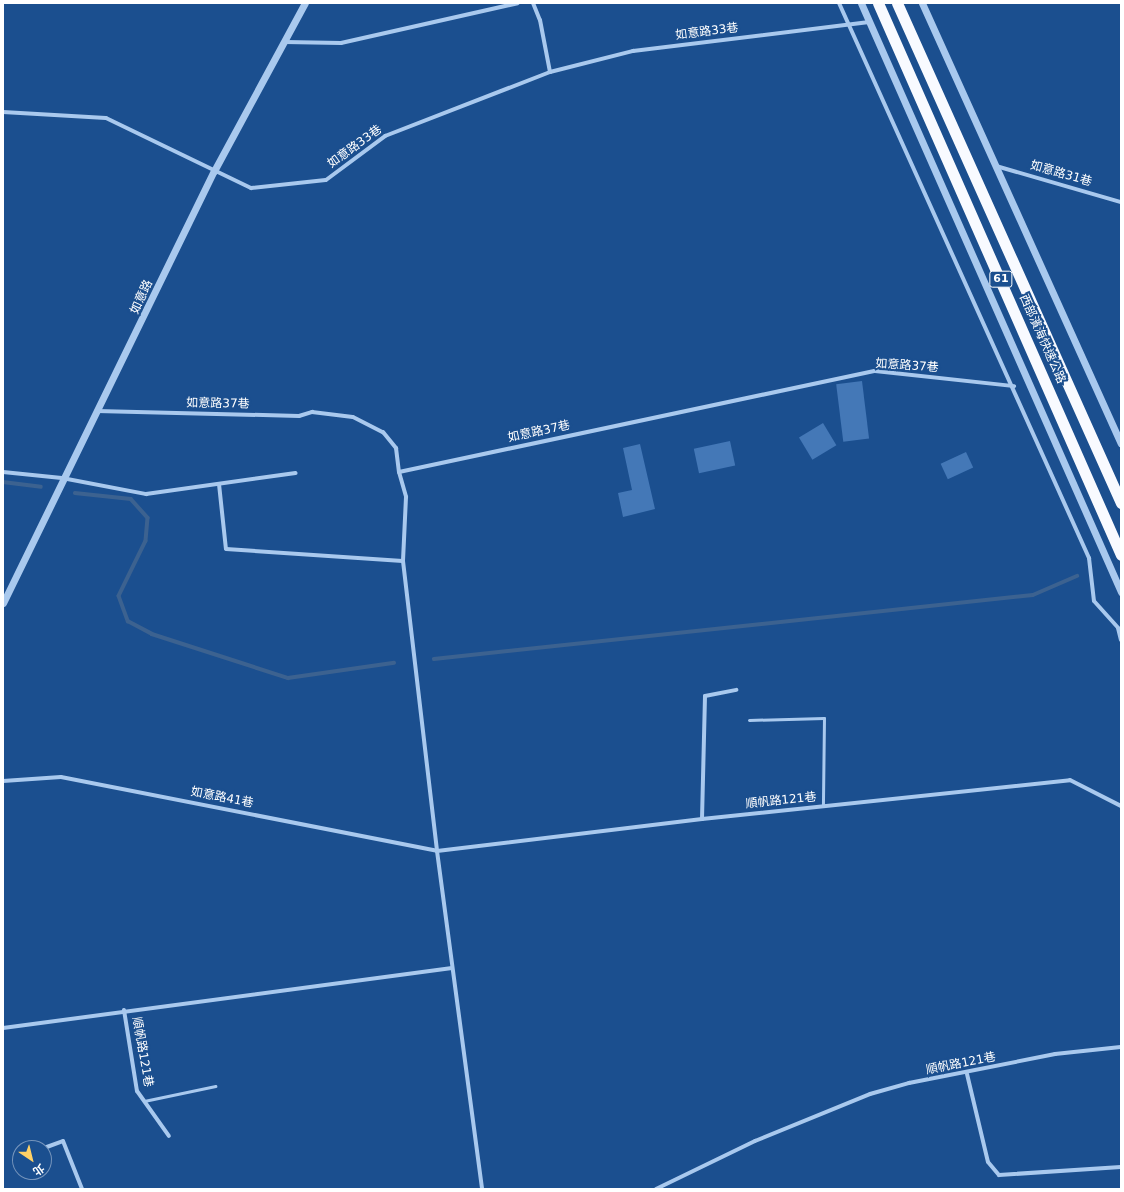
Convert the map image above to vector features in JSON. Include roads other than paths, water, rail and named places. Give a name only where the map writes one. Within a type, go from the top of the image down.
[{"type":"highway","name":"西部濱海快速公路","points":[[878,3],[1121,555]]},
{"type":"highway","name":"西部濱海快速公路","points":[[897,3],[1121,503]]},
{"type":"street","name":"如意路","points":[[3,603],[62,478],[97,412],[214,171],[304,3]]},
{"type":"street","points":[[284,42],[341,43],[518,3]]},
{"type":"street","points":[[534,3],[540,20],[550,72]]},
{"type":"street","points":[[839,3],[848,26],[1014,386],[1089,558],[1094,600],[1118,628],[1121,640]]},
{"type":"street","points":[[861,3],[1121,592]]},
{"type":"street","points":[[922,3],[1121,442]]},
{"type":"street","name":"如意路33巷","points":[[3,112],[106,118],[251,188],[326,180],[385,136],[550,72],[633,51],[848,26],[869,22]]},
{"type":"street","name":"如意路31巷","points":[[995,166],[1121,202]]},
{"type":"street","name":"如意路37巷","points":[[97,412],[299,416],[312,412],[353,417],[383,432],[396,448],[399,472],[875,371],[1014,386]]},
{"type":"street","points":[[3,472],[62,478],[146,494],[296,473]]},
{"type":"street","points":[[399,472],[406,497],[403,561],[436,851],[482,1189]]},
{"type":"street","points":[[219,484],[226,550],[403,561]]},
{"type":"street","points":[[702,819],[705,696],[736,690]]},
{"type":"street","name":"如意路41巷","points":[[3,782],[62,777],[436,851]]},
{"type":"street","name":"順帆路121巷","points":[[436,851],[702,819],[1070,780],[1121,806]]},
{"type":"street","points":[[3,1028],[124,1010],[452,968]]},
{"type":"street","name":"順帆路121巷","points":[[124,1010],[137,1091],[169,1136]]},
{"type":"street","name":"順帆路121巷","points":[[656,1189],[755,1141],[870,1094],[909,1083],[967,1074],[1055,1054],[1121,1047]]},
{"type":"street","points":[[967,1074],[988,1162],[1000,1175],[1121,1167]]},
{"type":"street","points":[[52,1145],[63,1141],[82,1189]]},
{"type":"lane","points":[[750,720],[824,718],[823,806]]},
{"type":"lane","points":[[144,1101],[215,1086]]},
{"type":"waterway","points":[[3,482],[41,487]]},
{"type":"waterway","points":[[75,493],[131,499],[148,518],[146,541],[119,596],[128,621],[152,634],[288,678],[394,663]]},
{"type":"waterway","points":[[434,659],[1033,595],[1077,576]]}]
